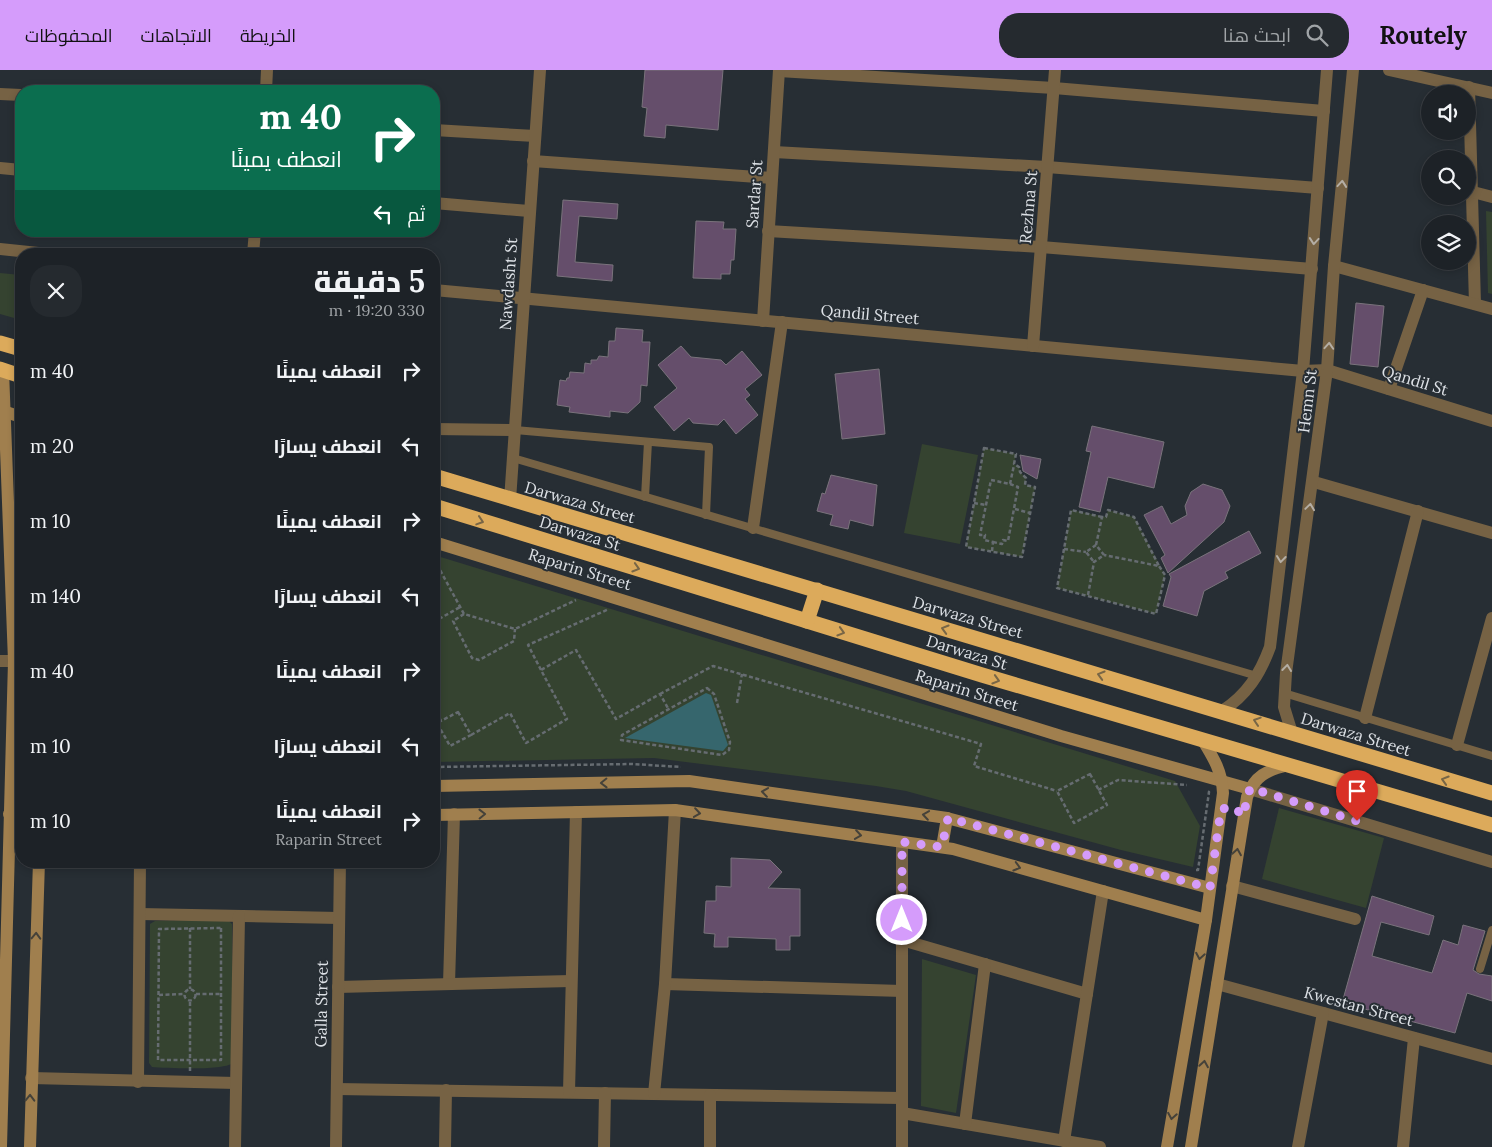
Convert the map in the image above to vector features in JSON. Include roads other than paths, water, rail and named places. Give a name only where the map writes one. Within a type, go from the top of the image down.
[{"type":"highway","points":[[0,343],[15,348]]},
{"type":"highway","points":[[2,370],[15,374]]},
{"type":"highway","name":"Darwaza Street","points":[[440,478],[1492,793]]},
{"type":"highway","name":"Darwaza St","points":[[440,508],[1154,727],[1202,739],[1492,826]]},
{"type":"highway","points":[[807,621],[816,590]]},
{"type":"street","points":[[266,85],[267,70]]},
{"type":"street","name":"Nawdasht St","points":[[510,500],[540,70]]},
{"type":"street","name":"Rezhna St","points":[[1033,346],[1055,70]]},
{"type":"street","name":"Hemn St","points":[[1222,711],[1244,695],[1257,676],[1270,646],[1303,371],[1327,70]]},
{"type":"street","name":"Hemn St","points":[[1292,733],[1284,707],[1284,693],[1328,370],[1334,266],[1353,70]]},
{"type":"street","points":[[1389,70],[1460,85]]},
{"type":"street","points":[[779,71],[1054,88],[1324,111]]},
{"type":"street","name":"Sardar St","points":[[762,321],[779,71]]},
{"type":"street","points":[[1476,89],[1492,93]]},
{"type":"street","points":[[0,94],[15,95]]},
{"type":"street","points":[[440,130],[535,136]]},
{"type":"street","points":[[774,152],[1048,167],[1318,188]]},
{"type":"street","points":[[533,161],[771,178]]},
{"type":"street","points":[[0,168],[15,169]]},
{"type":"street","points":[[1476,193],[1492,197]]},
{"type":"street","points":[[440,204],[529,211]]},
{"type":"street","points":[[1473,205],[1475,304]]},
{"type":"street","points":[[768,232],[1041,247],[1312,269]]},
{"type":"street","points":[[0,249],[15,251]]},
{"type":"street","points":[[1334,266],[1492,309]]},
{"type":"street","points":[[1389,389],[1422,290]]},
{"type":"street","name":"Qandil Street","points":[[440,291],[1303,371]]},
{"type":"street","points":[[753,528],[782,322]]},
{"type":"street","points":[[2,370],[2,410],[14,661],[1,1108],[2,1147]]},
{"type":"street","name":"Qandil St","points":[[1303,371],[1328,370],[1492,421]]},
{"type":"street","points":[[2,410],[15,415]]},
{"type":"street","points":[[440,429],[515,430]]},
{"type":"street","points":[[1314,482],[1492,533]]},
{"type":"street","points":[[1366,718],[1418,511]]},
{"type":"street","name":"Raparin Street","points":[[440,544],[1061,736],[1250,788],[1492,862]]},
{"type":"street","points":[[1457,745],[1489,638],[1492,618]]},
{"type":"street","points":[[0,661],[14,661]]},
{"type":"street","points":[[1167,1147],[1206,920],[1221,809],[1223,782],[1218,765],[1202,739]]},
{"type":"street","points":[[1191,1147],[1243,816],[1250,788],[1262,774],[1270,769],[1289,765]]},
{"type":"street","points":[[440,786],[689,781],[948,818],[1210,888]]},
{"type":"street","points":[[1221,809],[1234,807],[1243,816]]},
{"type":"street","points":[[440,815],[674,810],[942,847],[1206,920]]},
{"type":"street","points":[[654,1094],[664,984],[674,810]]},
{"type":"street","points":[[569,1092],[576,812]]},
{"type":"street","points":[[449,984],[454,814]]},
{"type":"street","points":[[942,847],[948,818]]},
{"type":"street","points":[[902,842],[902,1147]]},
{"type":"street","points":[[30,1147],[39,868]]},
{"type":"street","points":[[138,1082],[140,868]]},
{"type":"street","name":"Galla Street","points":[[336,1147],[340,868]]},
{"type":"street","points":[[1232,886],[1355,919]]},
{"type":"street","points":[[1064,1141],[1103,891]]},
{"type":"street","points":[[140,914],[339,918]]},
{"type":"street","points":[[234,1147],[239,916]]},
{"type":"street","points":[[902,940],[1087,994]]},
{"type":"street","points":[[965,1124],[985,964]]},
{"type":"street","points":[[338,987],[571,981]]},
{"type":"street","points":[[664,984],[902,991]]},
{"type":"street","name":"Kwestan Street","points":[[1218,984],[1492,1059]]},
{"type":"street","points":[[1298,1147],[1323,1013]]},
{"type":"street","points":[[1405,1146],[1414,1038]]},
{"type":"street","points":[[31,1078],[236,1084]]},
{"type":"street","points":[[336,1089],[902,1098]]},
{"type":"street","points":[[445,1147],[446,1090]]},
{"type":"street","points":[[604,1147],[606,1093]]},
{"type":"street","points":[[710,1095],[710,1147]]},
{"type":"street","points":[[902,1114],[1100,1147]]},
{"type":"lane","points":[[515,430],[709,447],[706,515]]},
{"type":"lane","points":[[646,497],[648,442]]},
{"type":"lane","points":[[513,458],[1257,676]]},
{"type":"lane","points":[[1284,693],[1492,756]]},
{"type":"lane","points":[[1480,969],[1492,930]]},
{"type":"water","points":[[706,693],[711,695],[728,745],[723,751],[625,738]]}]
